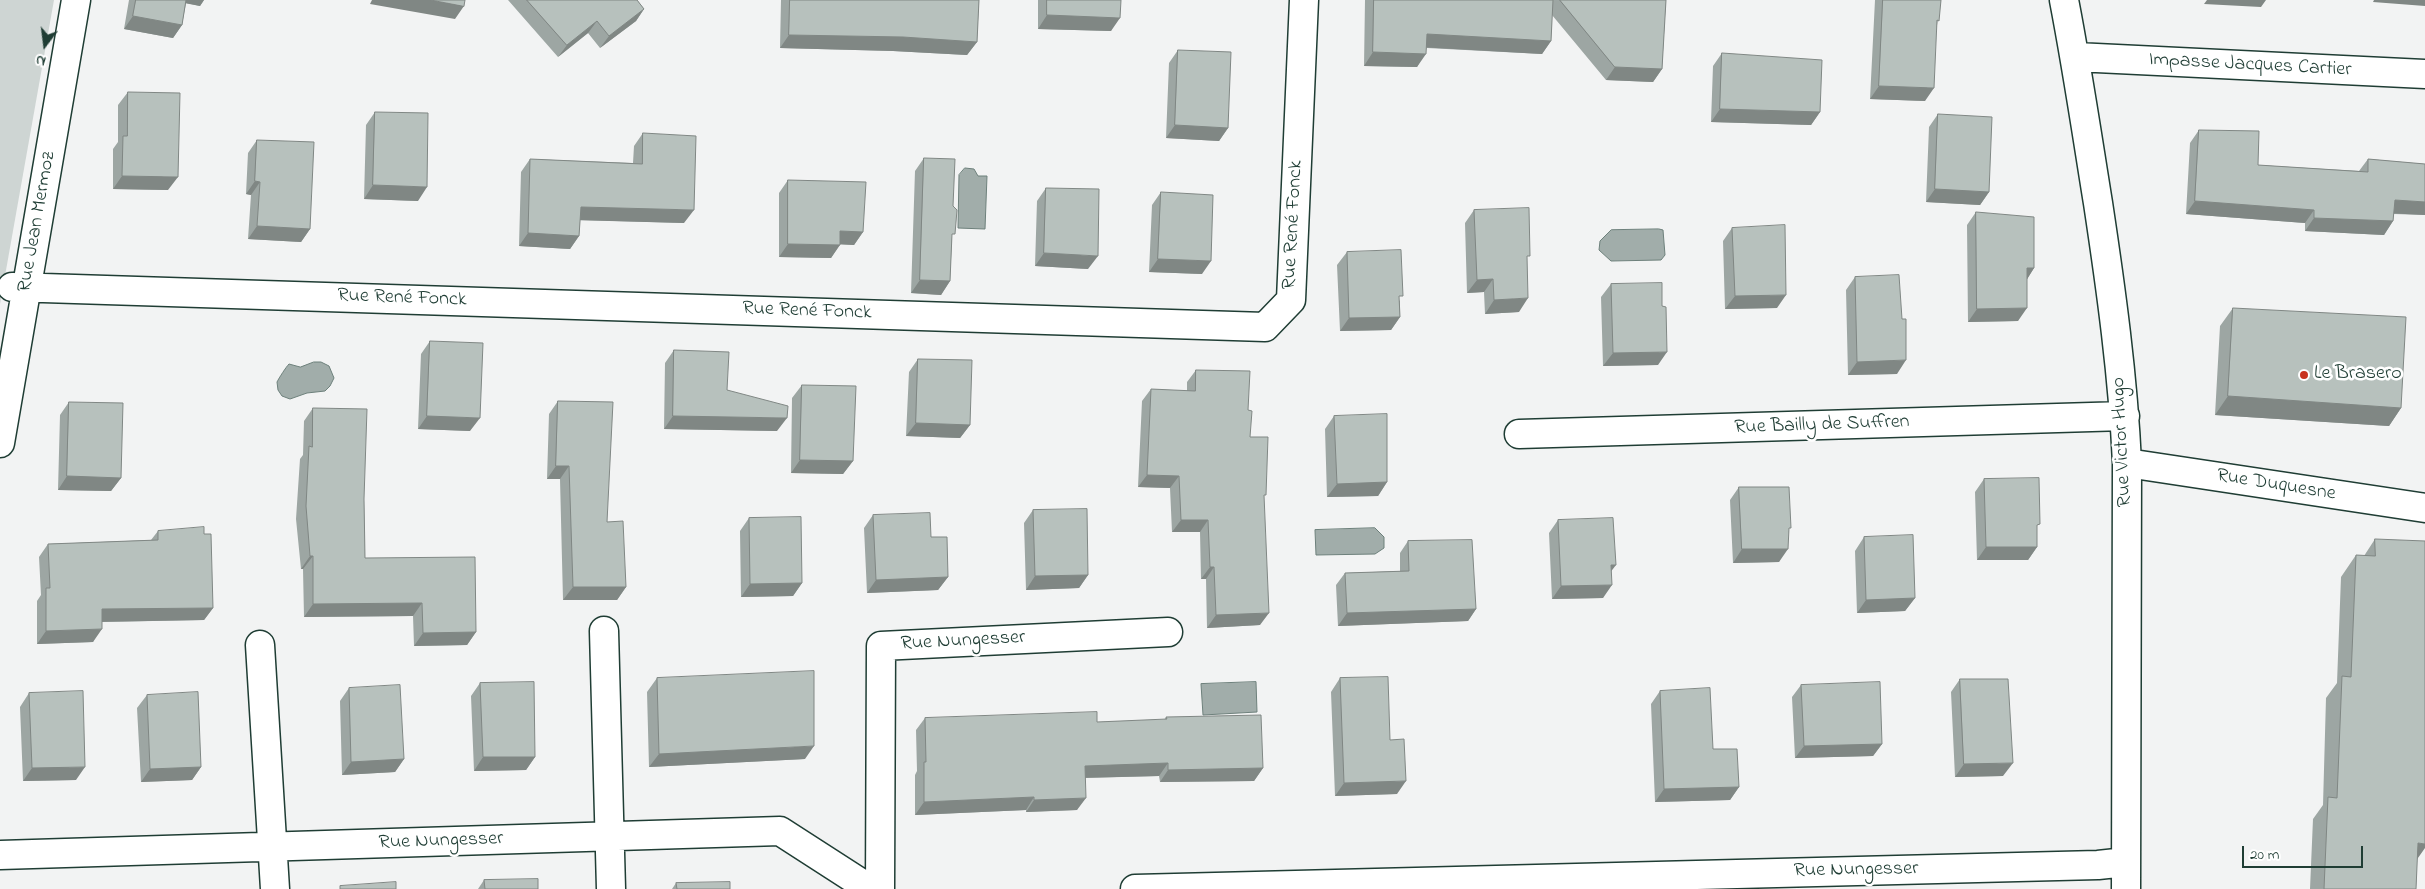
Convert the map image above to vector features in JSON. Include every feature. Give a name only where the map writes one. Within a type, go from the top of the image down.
[{"type":"street","name":"Rue Jean Mermoz","points":[[0,443],[19,287],[76,0]]},
{"type":"street","name":"Rue René Fonck","points":[[19,287],[1265,327],[1291,300],[1304,0]]},
{"type":"street","name":"Rue Victor Hugo","points":[[2064,0],[2076,57],[2112,297],[2125,416],[2127,463],[2126,889]]},
{"type":"street","name":"Impasse Jacques Cartier","points":[[2076,57],[2425,74]]},
{"type":"street","name":"Rue Bailly de Suffren","points":[[1519,434],[2125,416]]},
{"type":"street","name":"Rue Duquesne","points":[[2127,463],[2425,508]]},
{"type":"street","points":[[604,631],[611,889]]},
{"type":"street","name":"Rue Nungesser","points":[[880,889],[881,646],[1168,632]]},
{"type":"street","points":[[260,645],[275,889]]},
{"type":"street","name":"Rue Nungesser","points":[[0,855],[780,831],[870,889]]},
{"type":"street","name":"Rue Nungesser","points":[[1135,889],[2098,865],[2126,862]]},
{"type":"shaded area","points":[[0,0],[54,0],[0,304]]},
{"type":"shaded area","points":[[965,168],[974,169],[978,176],[987,176],[985,229],[958,228],[959,175]]},
{"type":"shaded area","points":[[1611,230],[1663,230],[1665,255],[1661,260],[1611,261],[1599,250],[1600,241]]},
{"type":"shaded area","points":[[314,362],[321,362],[329,366],[334,378],[330,386],[325,391],[307,393],[290,399],[282,396],[278,390],[277,382],[289,364],[300,367]]},
{"type":"shaded area","points":[[1375,528],[1384,537],[1384,548],[1375,554],[1316,555],[1315,530]]},
{"type":"shaded area","points":[[1256,682],[1257,712],[1203,715],[1201,684]]},
{"type":"building","points":[[136,0],[186,0],[182,25],[133,16]]},
{"type":"building","points":[[431,0],[465,0],[464,6]]},
{"type":"building","points":[[527,0],[637,0],[644,9],[609,36],[597,21],[567,45]]},
{"type":"building","points":[[790,0],[979,0],[977,42],[903,37],[789,35]]},
{"type":"building","points":[[1047,0],[1121,0],[1120,18],[1047,15]]},
{"type":"building","points":[[1374,0],[1553,0],[1551,41],[1427,34],[1426,54],[1373,52]]},
{"type":"building","points":[[1560,0],[1666,0],[1662,69],[1615,67]]},
{"type":"building","points":[[1883,0],[1941,0],[1939,21],[1937,20],[1934,88],[1879,86]]},
{"type":"building","points":[[1178,50],[1231,52],[1228,128],[1175,125]]},
{"type":"building","points":[[1722,53],[1822,60],[1820,112],[1720,109]]},
{"type":"building","points":[[128,92],[180,93],[178,177],[122,176],[123,136],[127,136]]},
{"type":"building","points":[[375,112],[428,113],[427,187],[373,185]]},
{"type":"building","points":[[1938,114],[1992,117],[1989,192],[1935,189]]},
{"type":"building","points":[[2199,130],[2259,131],[2258,165],[2368,172],[2368,159],[2425,164],[2425,202],[2395,200],[2393,221],[2314,218],[2314,210],[2195,201]]},
{"type":"building","points":[[643,133],[696,136],[694,210],[581,207],[579,236],[528,233],[530,159],[642,164]]},
{"type":"building","points":[[257,140],[314,142],[310,229],[257,226],[260,182],[255,181]]},
{"type":"building","points":[[924,158],[955,159],[953,206],[957,210],[955,234],[952,234],[950,281],[920,280]]},
{"type":"building","points":[[788,180],[866,182],[863,232],[840,231],[840,245],[788,244]]},
{"type":"building","points":[[1046,188],[1099,189],[1098,256],[1044,253]]},
{"type":"building","points":[[1161,192],[1213,195],[1211,261],[1158,259]]},
{"type":"building","points":[[1529,208],[1530,256],[1527,256],[1528,298],[1494,300],[1493,279],[1477,280],[1474,210]]},
{"type":"building","points":[[1976,212],[2034,217],[2034,268],[2027,268],[2027,308],[1977,309]]},
{"type":"building","points":[[1785,225],[1786,295],[1735,296],[1732,228]]},
{"type":"building","points":[[1401,250],[1403,296],[1399,296],[1400,317],[1349,318],[1347,252]]},
{"type":"building","points":[[1899,275],[1902,319],[1906,319],[1906,360],[1857,362],[1855,277]]},
{"type":"building","points":[[1662,283],[1662,306],[1666,307],[1667,352],[1613,353],[1611,284]]},
{"type":"building","name":"Le Brasero","points":[[2233,308],[2406,317],[2401,408],[2228,396]]},
{"type":"building","points":[[430,341],[483,343],[480,418],[427,416]]},
{"type":"building","points":[[674,350],[729,352],[727,390],[788,406],[787,418],[673,416]]},
{"type":"building","points":[[918,359],[972,360],[970,425],[916,423]]},
{"type":"building","points":[[1196,370],[1250,371],[1248,410],[1252,411],[1250,437],[1268,437],[1266,495],[1264,495],[1269,613],[1216,615],[1214,567],[1210,567],[1208,520],[1181,520],[1179,476],[1147,475],[1151,389],[1195,391]]},
{"type":"building","points":[[802,385],[856,386],[853,461],[800,460]]},
{"type":"building","points":[[558,401],[613,402],[607,522],[623,521],[626,587],[573,587],[569,466],[556,466]]},
{"type":"building","points":[[69,402],[123,403],[121,478],[67,476]]},
{"type":"building","points":[[313,408],[367,409],[364,499],[365,558],[475,557],[476,632],[423,633],[422,603],[313,604],[313,556],[310,556],[306,506],[309,446],[312,447]]},
{"type":"building","points":[[1387,414],[1387,482],[1337,484],[1334,416]]},
{"type":"building","points":[[2039,478],[2040,524],[2037,525],[2037,547],[1986,547],[1984,479]]},
{"type":"building","points":[[1739,487],[1789,487],[1791,528],[1789,528],[1788,549],[1742,549]]},
{"type":"building","points":[[1087,509],[1088,575],[1035,576],[1033,510]]},
{"type":"building","points":[[930,513],[931,537],[947,537],[948,577],[876,580],[873,515]]},
{"type":"building","points":[[801,517],[802,583],[750,584],[749,518]]},
{"type":"building","points":[[1613,518],[1616,565],[1611,565],[1612,585],[1561,586],[1558,520]]},
{"type":"building","points":[[204,527],[204,534],[211,534],[213,608],[102,609],[102,629],[46,631],[46,588],[50,588],[48,544],[158,540],[158,531]]},
{"type":"building","points":[[1913,535],[1915,598],[1866,600],[1864,537]]},
{"type":"building","points":[[2375,539],[2425,541],[2425,844],[2418,843],[2416,889],[2324,889],[2328,797],[2337,798],[2342,676],[2351,677],[2356,555],[2375,556]]},
{"type":"building","points":[[1472,540],[1476,609],[1347,613],[1345,573],[1409,571],[1408,541]]},
{"type":"building","points":[[814,671],[814,746],[659,754],[657,678]]},
{"type":"building","points":[[1388,677],[1390,740],[1404,739],[1406,781],[1344,783],[1340,678]]},
{"type":"building","points":[[1960,679],[2008,679],[2013,763],[1964,764]]},
{"type":"building","points":[[534,682],[535,757],[483,757],[480,683]]},
{"type":"building","points":[[1880,682],[1882,744],[1804,746],[1801,685]]},
{"type":"building","points":[[400,685],[404,759],[351,762],[349,688]]},
{"type":"building","points":[[1710,688],[1713,749],[1737,749],[1739,787],[1664,789],[1660,691]]},
{"type":"building","points":[[83,691],[85,767],[32,768],[29,693]]},
{"type":"building","points":[[198,692],[201,767],[150,769],[147,695]]},
{"type":"building","points":[[1097,712],[1097,722],[1167,719],[1166,717],[1261,715],[1263,768],[1168,770],[1168,763],[1085,766],[1086,798],[1034,800],[1034,797],[924,802],[924,762],[926,762],[925,718]]},
{"type":"building","points":[[538,879],[538,889],[485,889],[484,880]]},
{"type":"building","points":[[396,882],[396,889],[340,889],[340,886]]},
{"type":"building","points":[[730,882],[730,889],[677,889],[676,883]]},
{"type":"place","name":"Le Brasero","points":[[2304,375]]}]
